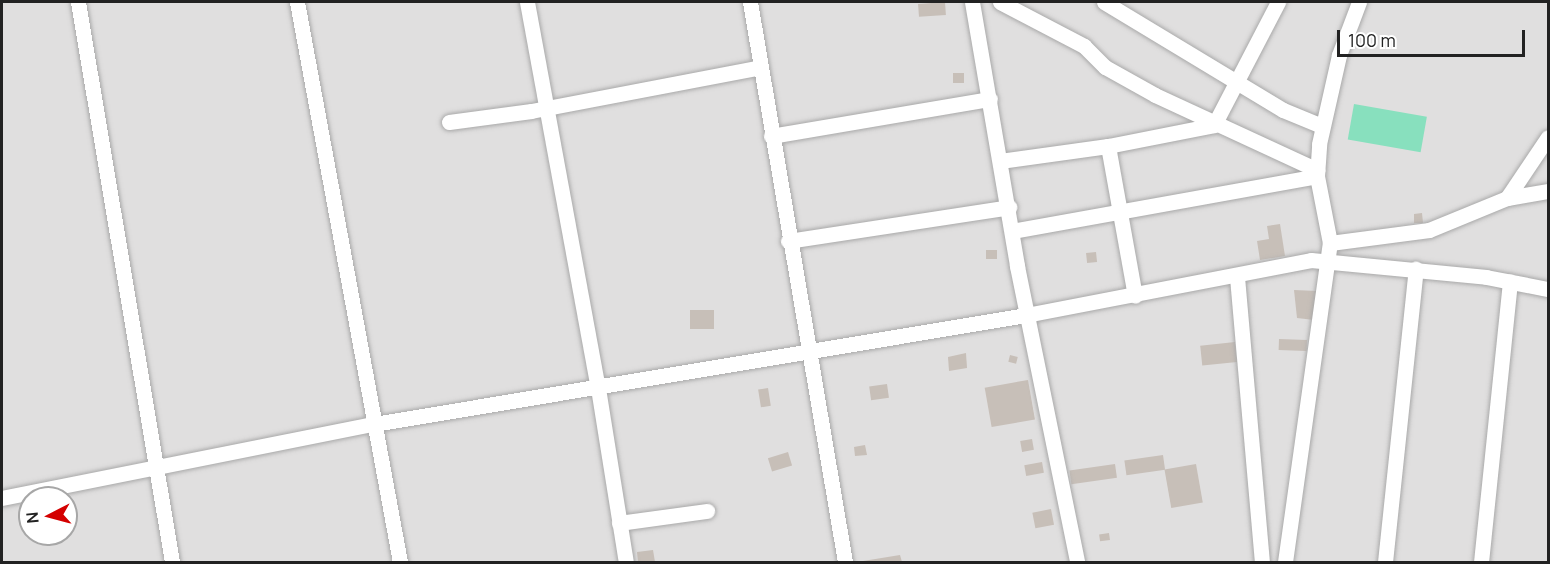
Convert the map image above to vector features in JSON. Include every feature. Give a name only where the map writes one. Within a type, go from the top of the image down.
[{"type":"street","points":[[78,2],[172,562]]},
{"type":"street","points":[[297,2],[400,562]]},
{"type":"street","points":[[527,2],[598,388],[626,562]]},
{"type":"street","points":[[750,2],[788,241],[845,562]]},
{"type":"street","points":[[972,2],[1026,315],[1077,562]]},
{"type":"street","points":[[1000,2],[1084,46],[1105,67],[1214,125],[1317,173]]},
{"type":"street","points":[[1104,2],[1282,110],[1322,126]]},
{"type":"street","points":[[1214,125],[1234,81],[1278,2]]},
{"type":"street","points":[[1286,562],[1330,243],[1317,173],[1322,126],[1339,55],[1359,2]]},
{"type":"street","points":[[449,122],[547,107],[761,67]]},
{"type":"street","points":[[771,136],[990,99]]},
{"type":"street","points":[[1000,161],[1108,146],[1214,125]]},
{"type":"street","points":[[1507,198],[1548,137]]},
{"type":"street","points":[[1108,146],[1135,296]]},
{"type":"street","points":[[1012,231],[1317,173]]},
{"type":"street","points":[[1330,243],[1429,230],[1507,198],[1548,191]]},
{"type":"street","points":[[788,241],[1009,207]]},
{"type":"street","points":[[2,498],[374,424],[1026,315],[1326,260],[1510,281],[1548,289]]},
{"type":"street","points":[[1385,562],[1416,269]]},
{"type":"street","points":[[1237,277],[1262,562]]},
{"type":"street","points":[[1482,562],[1510,281]]},
{"type":"street","points":[[619,523],[707,511]]},
{"type":"shaded area","points":[[2,2],[1548,2],[1548,562],[2,562]]},
{"type":"green space","points":[[1354,104],[1427,117],[1421,152],[1348,139]]},
{"type":"building","points":[[945,2],[946,15],[919,17],[918,4]]},
{"type":"building","points":[[953,73],[964,73],[964,83],[953,83]]},
{"type":"building","points":[[1422,213],[1423,223],[1414,223],[1414,214]]},
{"type":"building","points":[[1280,224],[1285,256],[1260,260],[1257,241],[1269,239],[1267,226]]},
{"type":"building","points":[[986,250],[997,250],[997,259],[986,259]]},
{"type":"building","points":[[1096,252],[1097,262],[1087,263],[1086,253]]},
{"type":"building","points":[[1294,290],[1317,291],[1314,320],[1297,318]]},
{"type":"building","points":[[690,310],[714,310],[714,329],[690,329]]},
{"type":"building","points":[[1279,339],[1307,340],[1307,351],[1279,350]]},
{"type":"building","points":[[1235,342],[1237,362],[1202,366],[1200,346]]},
{"type":"building","points":[[966,353],[967,368],[949,371],[948,357]]},
{"type":"building","points":[[1010,355],[1018,357],[1016,364],[1008,362]]},
{"type":"building","points":[[1028,380],[1035,419],[992,427],[985,388]]},
{"type":"building","points":[[887,384],[889,398],[871,400],[869,387]]},
{"type":"building","points":[[768,388],[771,406],[761,407],[758,390]]},
{"type":"building","points":[[1032,439],[1034,450],[1022,452],[1020,441]]},
{"type":"building","points":[[865,445],[867,455],[855,456],[854,447]]},
{"type":"building","points":[[788,452],[792,465],[772,472],[768,458]]},
{"type":"building","points":[[1163,455],[1165,470],[1126,475],[1124,460]]},
{"type":"building","points":[[1042,462],[1044,473],[1026,476],[1024,465]]},
{"type":"building","points":[[1115,464],[1117,478],[1071,484],[1069,470]]},
{"type":"building","points":[[1196,464],[1203,502],[1171,508],[1164,470]]},
{"type":"building","points":[[1051,509],[1054,525],[1035,528],[1032,513]]},
{"type":"building","points":[[1109,533],[1110,540],[1100,541],[1099,534]]},
{"type":"building","points":[[653,550],[655,562],[638,562],[637,552]]},
{"type":"building","points":[[900,555],[902,562],[863,562],[863,561]]}]
